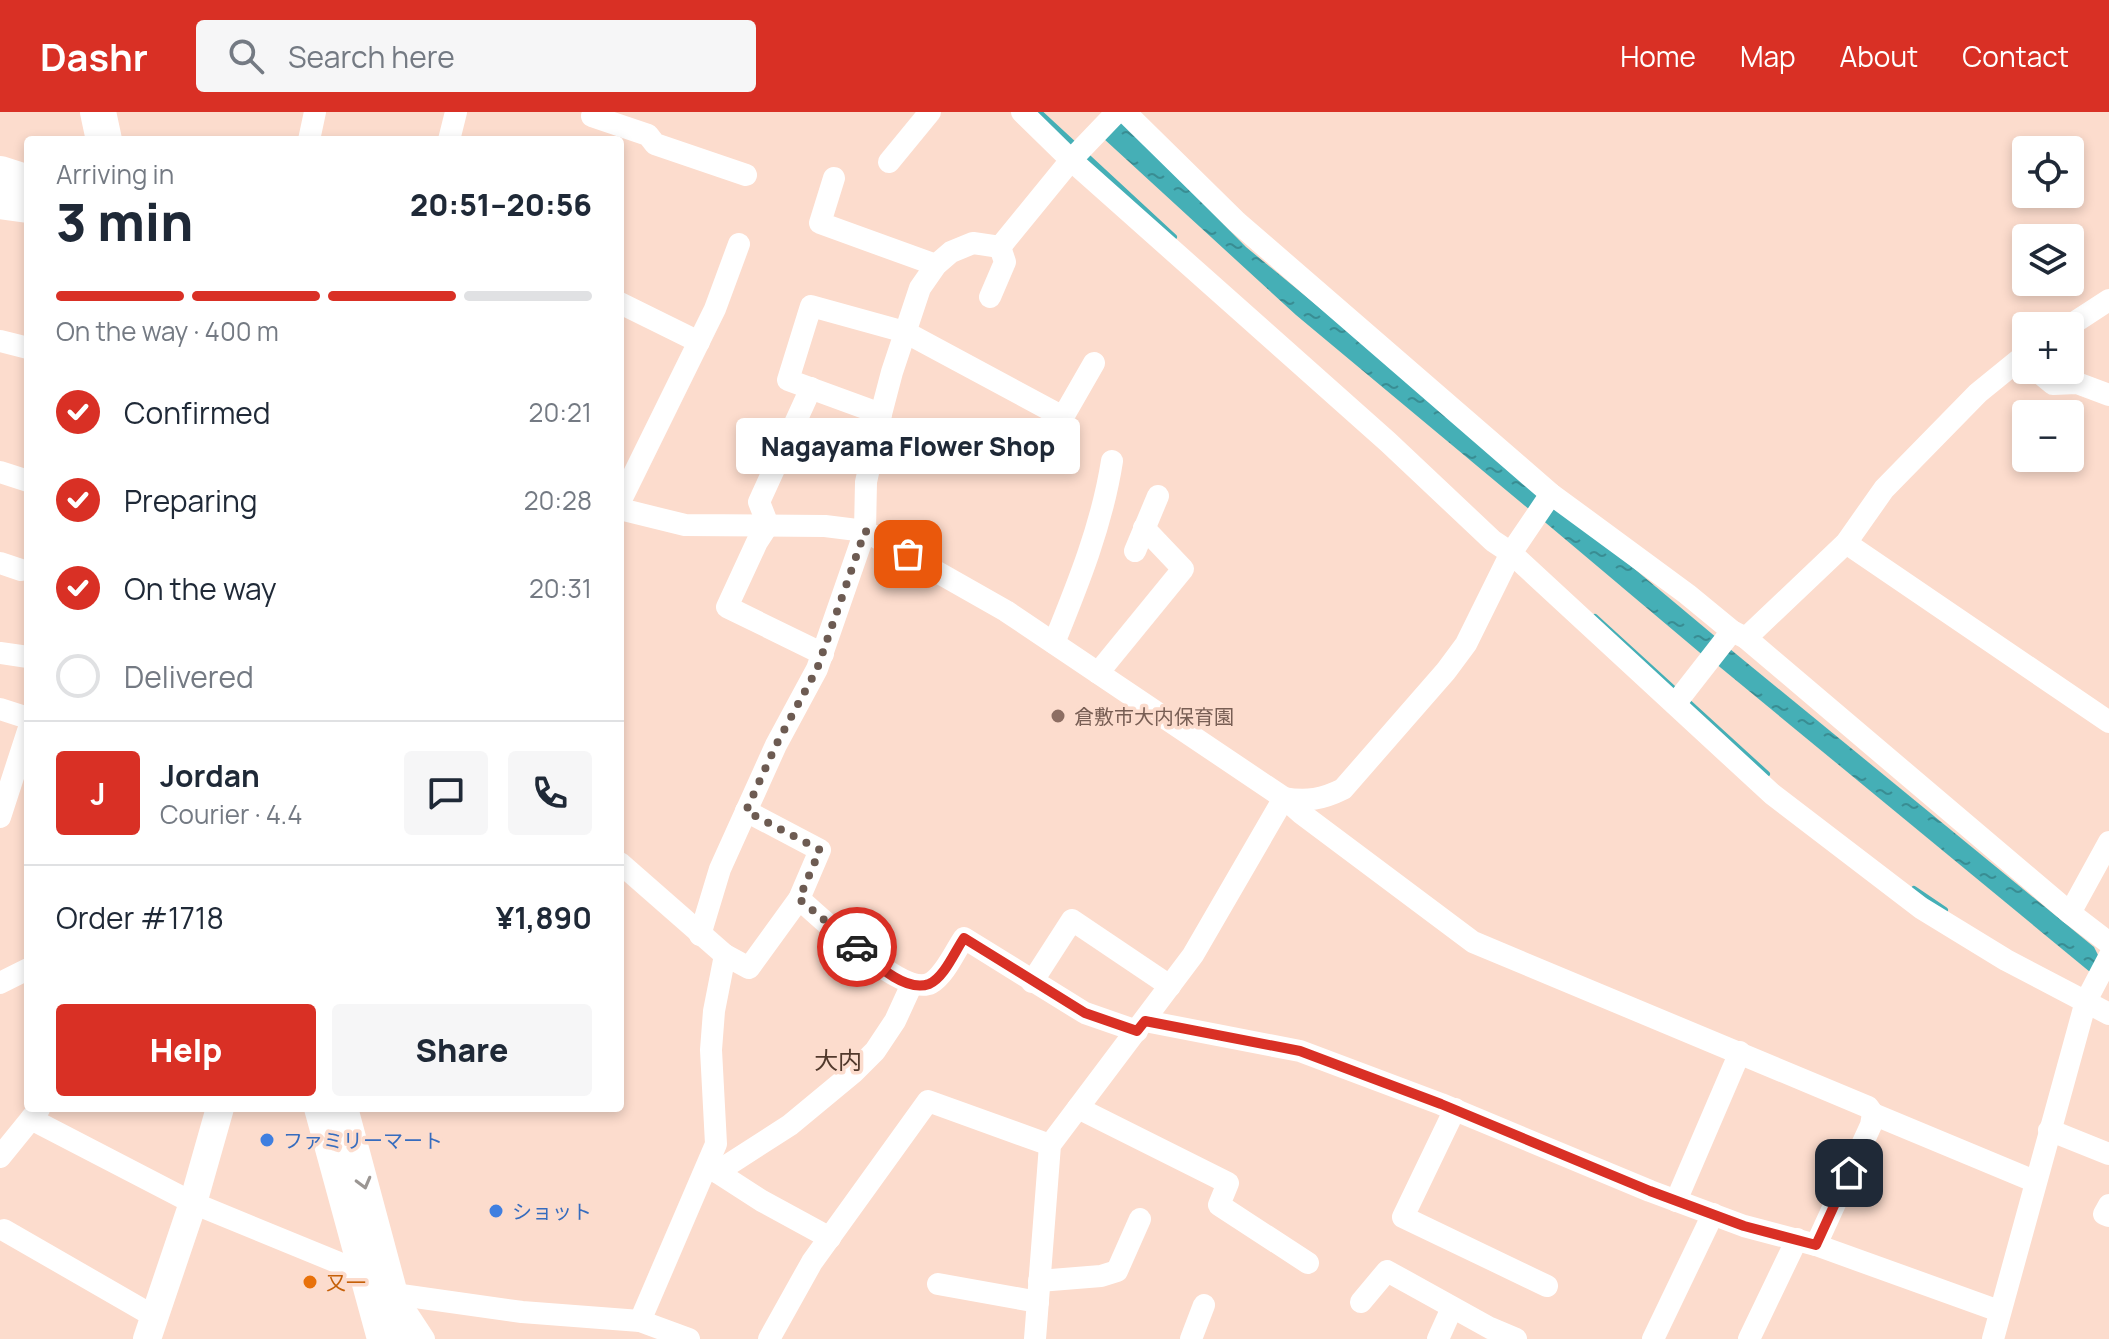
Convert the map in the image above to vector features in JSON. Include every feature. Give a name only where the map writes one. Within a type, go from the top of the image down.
[{"type":"main road","points":[[73,112],[78,136]]},
{"type":"main road","points":[[98,112],[103,136]]},
{"type":"main road","points":[[0,174],[24,182]]},
{"type":"main road","points":[[0,201],[24,204]]},
{"type":"street","points":[[310,136],[315,112]]},
{"type":"street","points":[[450,136],[456,112]]},
{"type":"street","points":[[594,112],[592,116],[648,135],[655,144],[746,175]]},
{"type":"street","points":[[889,162],[930,112]]},
{"type":"street","points":[[1022,112],[1071,160],[1388,442],[1493,541],[1511,553],[1772,794],[1921,908],[2006,960],[2087,998],[2109,1014]]},
{"type":"street","points":[[1000,247],[1071,160],[1119,112],[1237,222],[1551,494],[1687,594],[1733,638],[2109,943]]},
{"type":"street","points":[[834,178],[820,223],[936,265]]},
{"type":"street","points":[[0,201],[24,211]]},
{"type":"street","points":[[700,935],[720,869],[776,745],[817,669],[865,531],[866,482],[881,414],[920,288],[936,265],[951,252],[973,243],[1000,247]]},
{"type":"street","points":[[624,494],[715,309],[739,244]]},
{"type":"street","points":[[990,297],[1005,262],[1000,247]]},
{"type":"street","points":[[2084,316],[2109,300]]},
{"type":"street","points":[[624,305],[699,342]]},
{"type":"street","points":[[881,414],[788,380],[811,306],[905,332],[1063,417],[1094,363]]},
{"type":"street","points":[[0,341],[24,347]]},
{"type":"street","points":[[1675,704],[1733,638],[1846,543],[1884,489],[1978,393],[2012,371]]},
{"type":"street","points":[[2080,384],[2109,395]]},
{"type":"street","points":[[768,525],[759,502],[811,388]]},
{"type":"street","points":[[1054,643],[1096,532],[1107,496],[1112,461]]},
{"type":"street","points":[[0,472],[24,480]]},
{"type":"street","points":[[1284,798],[1299,801],[1323,799],[1343,789],[1466,644],[1511,553],[1551,494]]},
{"type":"street","points":[[1135,551],[1158,496]]},
{"type":"street","points":[[624,510],[685,525],[825,526],[865,531],[1006,611],[1284,798],[1473,942],[1740,1052],[1868,1107],[1873,1114],[2034,1181]]},
{"type":"street","points":[[768,525],[727,607],[823,654]]},
{"type":"street","points":[[1098,673],[1183,569],[1144,528]]},
{"type":"street","points":[[1846,543],[2109,722]]},
{"type":"street","points":[[0,653],[24,656]]},
{"type":"street","points":[[0,709],[24,717]]},
{"type":"street","points":[[0,817],[24,743]]},
{"type":"street","points":[[1035,1339],[1050,1145],[1193,955],[1284,798]]},
{"type":"street","points":[[624,867],[700,935],[725,955],[749,968],[799,899],[820,850],[746,811]]},
{"type":"street","points":[[2070,913],[2109,842]]},
{"type":"street","points":[[799,899],[876,963],[912,984],[930,984],[964,938],[1085,1013],[1141,1026],[1300,1051],[1455,1109],[1676,1201],[1744,1226],[1806,1242],[2000,1331],[2034,1181],[2087,998],[2109,957]]},
{"type":"street","points":[[1032,982],[1072,920],[1170,986]]},
{"type":"street","points":[[640,1321],[711,1170],[716,1144],[711,1050],[714,1011],[725,955]]},
{"type":"street","points":[[0,983],[24,972]]},
{"type":"street","points":[[711,1170],[790,1125],[854,1072],[882,1041],[912,984]]},
{"type":"street","points":[[1676,1201],[1740,1052]]},
{"type":"street","points":[[769,1339],[812,1262],[928,1101],[1050,1145]]},
{"type":"street","points":[[1078,1108],[1228,1183],[1219,1205],[1308,1263]]},
{"type":"street","points":[[1455,1109],[1403,1217],[1547,1286]]},
{"type":"street","points":[[4,1230],[151,1328],[193,1203],[219,1112]]},
{"type":"street","points":[[319,1112],[374,1285],[406,1339]]},
{"type":"street","points":[[345,1112],[374,1285],[378,1335]]},
{"type":"street","points":[[0,1157],[36,1113],[193,1203],[374,1285],[522,1312],[640,1321],[689,1339]]},
{"type":"street","points":[[1749,1339],[1871,1125],[1873,1114]]},
{"type":"street","points":[[2049,1130],[2109,1154]]},
{"type":"street","points":[[711,1170],[830,1238]]},
{"type":"street","points":[[2109,1205],[2104,1214],[2109,1216]]},
{"type":"street","points":[[1653,1339],[1713,1214]]},
{"type":"street","points":[[938,1284],[1038,1292],[1117,1271],[1140,1219]]},
{"type":"street","points":[[1361,1302],[1387,1271],[1452,1308],[1516,1339]]},
{"type":"street","points":[[374,1285],[420,1329],[424,1339]]},
{"type":"street","points":[[1191,1339],[1204,1305]]},
{"type":"street","points":[[1438,1339],[1452,1308]]},
{"type":"water","points":[[1121,121],[1246,247],[1539,489],[1539,497],[1530,510],[1296,315],[1103,138]]},
{"type":"water","points":[[1557,504],[1717,638],[1705,657],[1540,518]]},
{"type":"water","points":[[1730,649],[2094,947],[2099,957],[2090,972],[1715,663]]},
{"type":"waterway","points":[[1039,112],[1174,237]]},
{"type":"waterway","points":[[1595,617],[1767,774]]},
{"type":"waterway","points":[[1914,889],[1945,910]]},
{"type":"way so far","points":[[857,947],[799,899],[820,850],[746,811],[776,745],[817,669],[865,531],[908,554]]},
{"type":"place","name":"Nagayama Flower Shop","points":[[908,554]]},
{"type":"place","name":"倉敷市大内保育園","points":[[1058,716]]},
{"type":"place","name":"ファミリーマート","points":[[267,1140]]},
{"type":"place","name":"ショット","points":[[496,1211]]},
{"type":"place","name":"又一","points":[[310,1282]]},
{"type":"district","name":"大内","points":[[838,1059]]},
{"type":"route","points":[[857,947],[902,980],[916,985],[930,984],[964,938],[1085,1013],[1137,1031],[1145,1021],[1300,1051],[1441,1104],[1650,1191],[1744,1226],[1816,1245],[1849,1173]]}]
